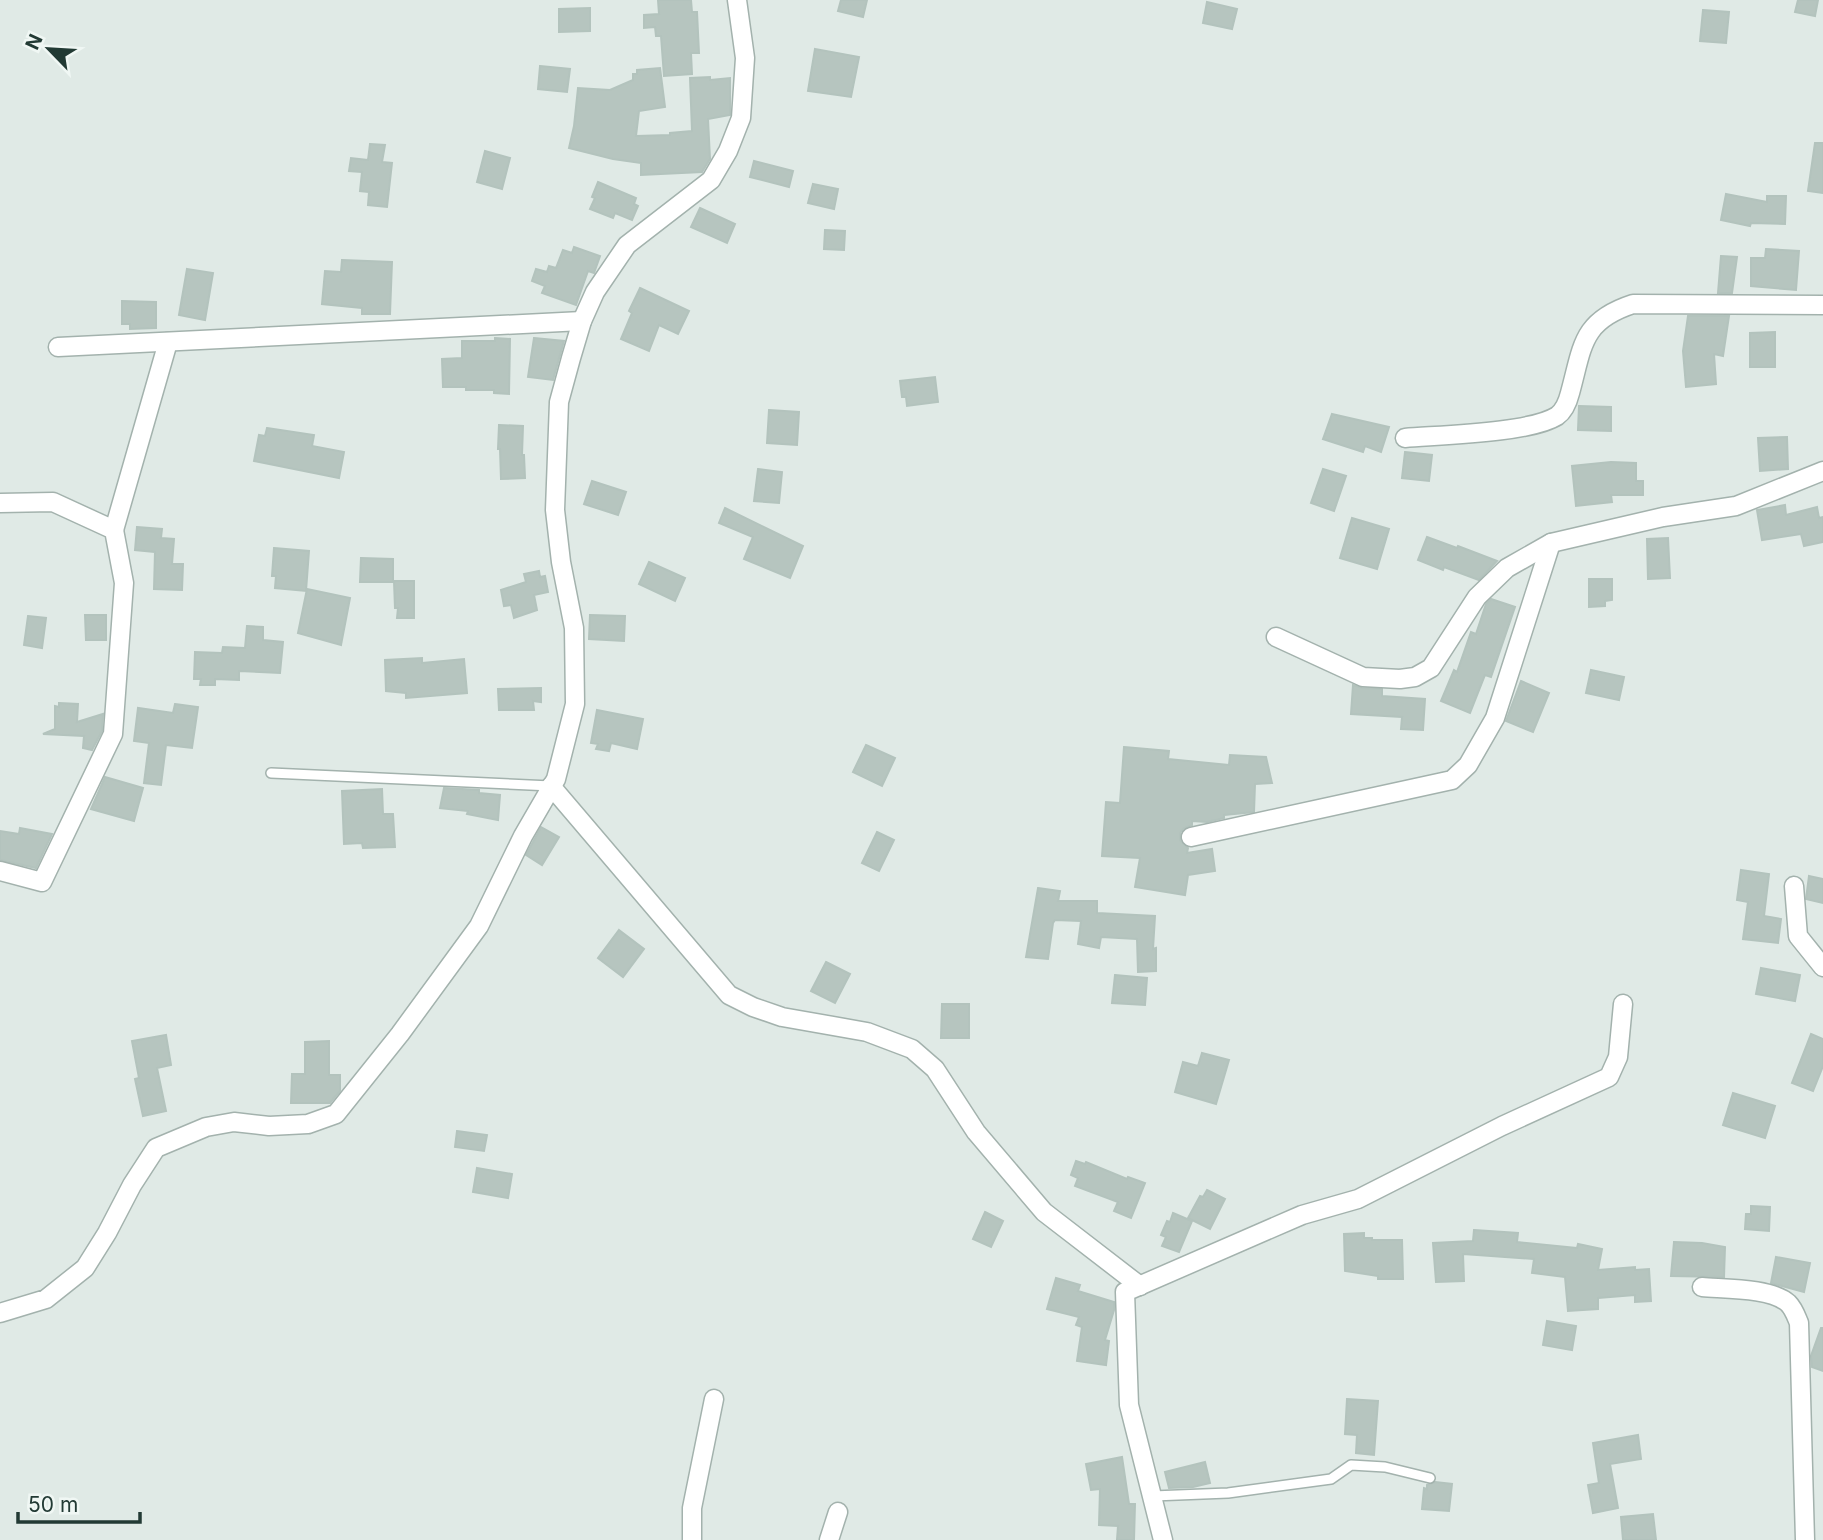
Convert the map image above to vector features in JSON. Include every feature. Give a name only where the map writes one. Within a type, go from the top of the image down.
[{"type":"street","points":[[0,1313],[46,1300],[85,1268],[156,1147],[206,1127],[234,1122],[269,1126],[308,1124],[336,1114],[400,1034],[479,926],[523,836],[556,779],[575,704],[574,628],[561,562],[555,510],[559,402],[582,321],[595,292],[627,245],[711,180],[727,151],[741,118],[745,58],[737,0]]},
{"type":"street","points":[[1405,438],[1533,426],[1561,414],[1568,400],[1585,341],[1595,324],[1614,310],[1633,304],[1823,304]]},
{"type":"street","points":[[58,347],[582,321]]},
{"type":"street","points":[[0,872],[42,882],[113,734],[124,583],[114,530],[168,342]]},
{"type":"street","points":[[1276,637],[1363,677],[1415,677],[1431,668],[1477,597],[1507,568],[1551,543],[1663,517],[1736,506],[1823,471]]},
{"type":"street","points":[[0,503],[53,502],[114,530]]},
{"type":"street","points":[[1191,837],[1452,780],[1468,765],[1495,718],[1551,543]]},
{"type":"street","points":[[551,786],[730,995],[752,1007],[782,1017],[867,1032],[912,1049],[935,1069],[976,1132],[1044,1212],[1140,1286]]},
{"type":"street","points":[[1794,886],[1798,936],[1823,967]]},
{"type":"street","points":[[1163,1540],[1129,1405],[1125,1292],[1302,1215],[1358,1199],[1502,1126],[1609,1077],[1618,1057],[1623,1004]]},
{"type":"street","points":[[1702,1287],[1772,1294],[1787,1302],[1799,1322],[1805,1540]]},
{"type":"street","points":[[692,1540],[692,1508],[714,1399]]},
{"type":"street","points":[[829,1540],[838,1512]]},
{"type":"lane","points":[[271,773],[551,786]]},
{"type":"lane","points":[[1153,1496],[1228,1493],[1331,1479],[1351,1465],[1385,1467],[1430,1478]]},
{"type":"building","points":[[658,0],[691,0],[692,12],[697,12],[699,53],[691,53],[692,74],[664,76],[661,36],[656,36],[655,27],[644,28],[644,15],[659,14]]},
{"type":"building","points":[[841,0],[867,0],[863,17],[838,11]]},
{"type":"building","points":[[1798,0],[1818,0],[1815,16],[1795,12]]},
{"type":"building","points":[[1207,2],[1237,9],[1232,29],[1203,23]]},
{"type":"building","points":[[590,8],[590,31],[559,32],[559,9]]},
{"type":"building","points":[[1703,10],[1729,12],[1726,43],[1700,41]]},
{"type":"building","points":[[815,49],[859,57],[851,97],[808,91]]},
{"type":"building","points":[[540,66],[570,69],[567,92],[538,89]]},
{"type":"building","points":[[660,68],[665,107],[639,111],[636,136],[692,131],[690,78],[730,78],[730,115],[708,119],[710,159],[702,172],[641,175],[641,163],[569,148],[578,88],[610,90],[633,80],[633,74],[637,74],[637,70]]},
{"type":"building","points":[[1815,143],[1823,143],[1823,193],[1808,191]]},
{"type":"building","points":[[370,144],[385,145],[382,162],[392,163],[387,207],[368,205],[369,192],[360,191],[362,172],[349,171],[351,158],[368,160]]},
{"type":"building","points":[[485,151],[510,158],[502,189],[477,182]]},
{"type":"building","points":[[754,161],[793,171],[789,187],[750,177]]},
{"type":"building","points":[[598,182],[636,198],[634,204],[638,206],[632,220],[615,213],[613,218],[590,209]]},
{"type":"building","points":[[813,184],[838,189],[834,209],[808,203]]},
{"type":"building","points":[[1726,194],[1767,202],[1767,196],[1786,196],[1785,224],[1751,223],[1750,226],[1721,220]]},
{"type":"building","points":[[700,208],[735,224],[727,243],[691,227]]},
{"type":"building","points":[[825,230],[845,231],[844,250],[824,249]]},
{"type":"building","points":[[574,247],[600,256],[594,273],[588,271],[576,305],[542,293],[545,286],[532,281],[536,269],[547,272],[549,266],[556,268],[563,250],[572,253]]},
{"type":"building","points":[[1766,249],[1799,251],[1796,290],[1751,286],[1751,258],[1765,258]]},
{"type":"building","points":[[1721,256],[1737,257],[1732,293],[1718,293]]},
{"type":"building","points":[[342,260],[392,262],[390,314],[362,314],[362,308],[322,304],[325,271],[341,272]]},
{"type":"building","points":[[187,269],[213,273],[205,320],[179,315]]},
{"type":"building","points":[[640,288],[689,311],[678,334],[659,325],[649,351],[621,339],[632,313],[629,311]]},
{"type":"building","points":[[122,301],[156,302],[156,328],[130,329],[130,324],[122,324]]},
{"type":"building","points":[[1688,316],[1729,316],[1723,356],[1714,354],[1716,384],[1686,387],[1683,351]]},
{"type":"building","points":[[1775,332],[1775,367],[1750,367],[1750,333]]},
{"type":"building","points":[[495,338],[510,339],[509,394],[494,393],[494,390],[466,390],[466,387],[443,387],[442,359],[462,358],[462,341],[495,341]]},
{"type":"building","points":[[534,338],[564,341],[553,380],[528,377]]},
{"type":"building","points":[[935,377],[938,402],[907,406],[906,397],[902,397],[900,381]]},
{"type":"building","points":[[1579,406],[1611,407],[1611,431],[1578,430]]},
{"type":"building","points":[[769,410],[799,412],[797,445],[767,443]]},
{"type":"building","points":[[1332,414],[1389,427],[1381,452],[1365,446],[1363,452],[1323,439]]},
{"type":"building","points":[[499,425],[523,426],[522,455],[525,478],[501,479]]},
{"type":"building","points":[[267,428],[314,435],[312,446],[344,452],[339,478],[254,461],[259,435],[265,436]]},
{"type":"building","points":[[1787,437],[1788,469],[1760,471],[1758,438]]},
{"type":"building","points":[[1405,452],[1432,455],[1429,481],[1402,478]]},
{"type":"building","points":[[1611,462],[1636,463],[1636,481],[1643,481],[1643,495],[1611,495],[1612,502],[1576,506],[1572,466]]},
{"type":"building","points":[[758,469],[782,472],[779,503],[754,501]]},
{"type":"building","points":[[1323,469],[1346,476],[1334,511],[1311,503]]},
{"type":"building","points":[[592,481],[626,492],[618,515],[584,504]]},
{"type":"building","points":[[1785,505],[1786,515],[1817,507],[1819,518],[1823,517],[1823,542],[1804,546],[1801,534],[1762,540],[1757,510]]},
{"type":"building","points":[[725,508],[803,546],[790,578],[744,559],[753,537],[719,523]]},
{"type":"building","points":[[1352,518],[1389,529],[1377,569],[1340,558]]},
{"type":"building","points":[[137,527],[162,529],[161,538],[174,539],[172,564],[183,564],[182,590],[154,589],[155,552],[135,550]]},
{"type":"building","points":[[1427,537],[1497,561],[1479,580],[1444,567],[1443,570],[1418,560]]},
{"type":"building","points":[[1668,538],[1670,578],[1648,579],[1647,539]]},
{"type":"building","points":[[274,548],[309,551],[306,591],[275,588],[276,576],[272,576]]},
{"type":"building","points":[[361,558],[393,559],[393,582],[360,582]]},
{"type":"building","points":[[649,562],[685,578],[675,601],[639,584]]},
{"type":"building","points":[[539,571],[540,577],[545,576],[548,592],[534,595],[537,610],[514,618],[511,605],[504,606],[501,590],[526,582],[524,574]]},
{"type":"building","points":[[1589,579],[1612,579],[1612,600],[1605,601],[1605,606],[1589,607]]},
{"type":"building","points":[[394,581],[414,581],[414,618],[397,618]]},
{"type":"building","points":[[307,589],[350,598],[341,645],[298,633]]},
{"type":"building","points":[[1491,599],[1515,607],[1491,677],[1485,675],[1470,713],[1441,701],[1454,670],[1457,672],[1471,632],[1476,634],[1486,604]]},
{"type":"building","points":[[85,615],[106,615],[106,640],[86,640]]},
{"type":"building","points":[[590,615],[625,616],[624,641],[589,639]]},
{"type":"building","points":[[28,616],[46,618],[42,648],[24,645]]},
{"type":"building","points":[[247,626],[263,627],[263,640],[283,642],[280,673],[239,671],[239,680],[215,679],[215,685],[200,685],[201,679],[194,679],[195,652],[222,653],[223,647],[245,648]]},
{"type":"building","points":[[422,658],[422,663],[464,659],[467,693],[406,698],[406,693],[386,691],[385,660]]},
{"type":"building","points":[[1591,670],[1624,677],[1619,700],[1586,693]]},
{"type":"building","points":[[1521,681],[1549,693],[1533,732],[1506,721]]},
{"type":"building","points":[[1353,685],[1382,689],[1382,696],[1425,699],[1423,730],[1401,729],[1402,717],[1351,714]]},
{"type":"building","points":[[541,688],[541,702],[533,701],[534,710],[499,710],[498,689]]},
{"type":"building","points":[[59,703],[78,704],[77,722],[103,714],[102,731],[92,750],[83,748],[84,736],[43,734],[55,729],[55,706],[59,707]]},
{"type":"building","points":[[175,704],[198,707],[192,748],[166,745],[161,785],[144,783],[149,743],[134,741],[138,708],[173,713]]},
{"type":"building","points":[[597,710],[643,719],[637,749],[611,743],[609,751],[596,749],[598,744],[591,743]]},
{"type":"building","points":[[866,745],[895,758],[882,786],[853,772]]},
{"type":"building","points":[[1124,747],[1169,751],[1168,759],[1229,765],[1230,755],[1266,757],[1272,783],[1255,784],[1254,812],[1224,815],[1224,818],[1207,822],[1192,821],[1192,825],[1180,833],[1180,840],[1188,848],[1187,853],[1212,849],[1215,871],[1188,875],[1185,895],[1135,887],[1140,858],[1102,856],[1106,802],[1120,803]]},
{"type":"building","points":[[105,777],[143,788],[134,821],[91,809]]},
{"type":"building","points":[[444,788],[479,790],[479,793],[500,795],[498,820],[467,814],[468,811],[440,808]]},
{"type":"building","points":[[382,789],[383,814],[393,814],[395,847],[363,848],[362,843],[344,844],[342,791]]},
{"type":"building","points":[[541,827],[559,837],[542,865],[526,855]]},
{"type":"building","points":[[20,828],[52,834],[36,868],[0,860],[0,831],[19,834]]},
{"type":"building","points":[[877,832],[894,840],[879,871],[862,863]]},
{"type":"building","points":[[1741,870],[1769,874],[1764,916],[1781,919],[1778,943],[1743,939],[1748,902],[1737,900]]},
{"type":"building","points":[[1809,876],[1823,879],[1823,903],[1806,899]]},
{"type":"building","points":[[1038,888],[1060,891],[1058,901],[1097,901],[1097,913],[1155,916],[1153,949],[1156,948],[1156,971],[1138,972],[1137,939],[1101,937],[1099,948],[1078,944],[1081,921],[1055,920],[1048,959],[1026,957]]},
{"type":"building","points":[[619,930],[644,949],[623,977],[598,958]]},
{"type":"building","points":[[826,962],[850,974],[835,1003],[811,991]]},
{"type":"building","points":[[1761,968],[1800,975],[1795,1001],[1756,994]]},
{"type":"building","points":[[1115,975],[1147,978],[1145,1005],[1112,1003]]},
{"type":"building","points":[[942,1004],[969,1004],[969,1038],[941,1038]]},
{"type":"building","points":[[1811,1034],[1823,1039],[1823,1066],[1813,1091],[1792,1083]]},
{"type":"building","points":[[166,1035],[171,1065],[157,1068],[166,1111],[143,1116],[135,1079],[139,1078],[132,1041]]},
{"type":"building","points":[[329,1041],[329,1075],[340,1075],[340,1091],[330,1103],[291,1103],[292,1074],[305,1074],[305,1042]]},
{"type":"building","points":[[1202,1053],[1229,1060],[1216,1104],[1175,1092],[1183,1062],[1198,1066]]},
{"type":"building","points":[[1733,1093],[1775,1106],[1765,1138],[1723,1125]]},
{"type":"building","points":[[457,1131],[487,1135],[484,1151],[455,1147]]},
{"type":"building","points":[[1076,1161],[1145,1183],[1131,1218],[1114,1211],[1118,1202],[1075,1186],[1078,1178],[1071,1175]]},
{"type":"building","points":[[477,1168],[512,1174],[508,1198],[473,1192]]},
{"type":"building","points":[[1207,1190],[1225,1199],[1210,1229],[1188,1218],[1200,1196],[1203,1197]]},
{"type":"building","points":[[1751,1206],[1770,1207],[1769,1231],[1745,1229],[1746,1214],[1751,1214]]},
{"type":"building","points":[[985,1212],[1003,1221],[991,1247],[973,1239]]},
{"type":"building","points":[[1173,1213],[1192,1221],[1179,1252],[1162,1246],[1166,1237],[1161,1235]]},
{"type":"building","points":[[1474,1230],[1518,1233],[1517,1242],[1577,1248],[1578,1244],[1602,1249],[1598,1270],[1635,1267],[1635,1270],[1649,1269],[1651,1301],[1635,1302],[1635,1295],[1598,1298],[1598,1309],[1568,1311],[1565,1277],[1532,1273],[1534,1259],[1463,1254],[1464,1281],[1436,1282],[1433,1243],[1473,1241]]},
{"type":"building","points":[[1364,1233],[1364,1238],[1372,1240],[1402,1240],[1403,1279],[1378,1279],[1378,1276],[1345,1271],[1344,1234]]},
{"type":"building","points":[[1674,1242],[1725,1247],[1724,1277],[1671,1276]]},
{"type":"building","points":[[1776,1257],[1810,1263],[1804,1292],[1771,1283]]},
{"type":"building","points":[[1056,1278],[1080,1285],[1078,1291],[1114,1302],[1105,1340],[1109,1341],[1106,1365],[1077,1361],[1082,1327],[1076,1325],[1079,1317],[1047,1309]]},
{"type":"building","points":[[1547,1321],[1576,1326],[1572,1350],[1543,1345]]},
{"type":"building","points":[[1821,1328],[1823,1371],[1812,1367],[1811,1356]]},
{"type":"building","points":[[1347,1399],[1378,1401],[1374,1455],[1356,1453],[1357,1435],[1345,1434]]},
{"type":"building","points":[[1638,1435],[1641,1459],[1610,1464],[1618,1508],[1593,1513],[1588,1485],[1599,1483],[1593,1443]]},
{"type":"building","points":[[1122,1457],[1129,1504],[1135,1504],[1134,1540],[1117,1540],[1118,1526],[1099,1525],[1100,1489],[1091,1490],[1086,1464]]},
{"type":"building","points":[[1205,1462],[1210,1483],[1169,1488],[1165,1472]]},
{"type":"building","points":[[1435,1482],[1452,1484],[1449,1511],[1422,1509],[1424,1488],[1427,1489],[1427,1485]]},
{"type":"building","points":[[1653,1514],[1656,1540],[1623,1540],[1621,1517]]}]
